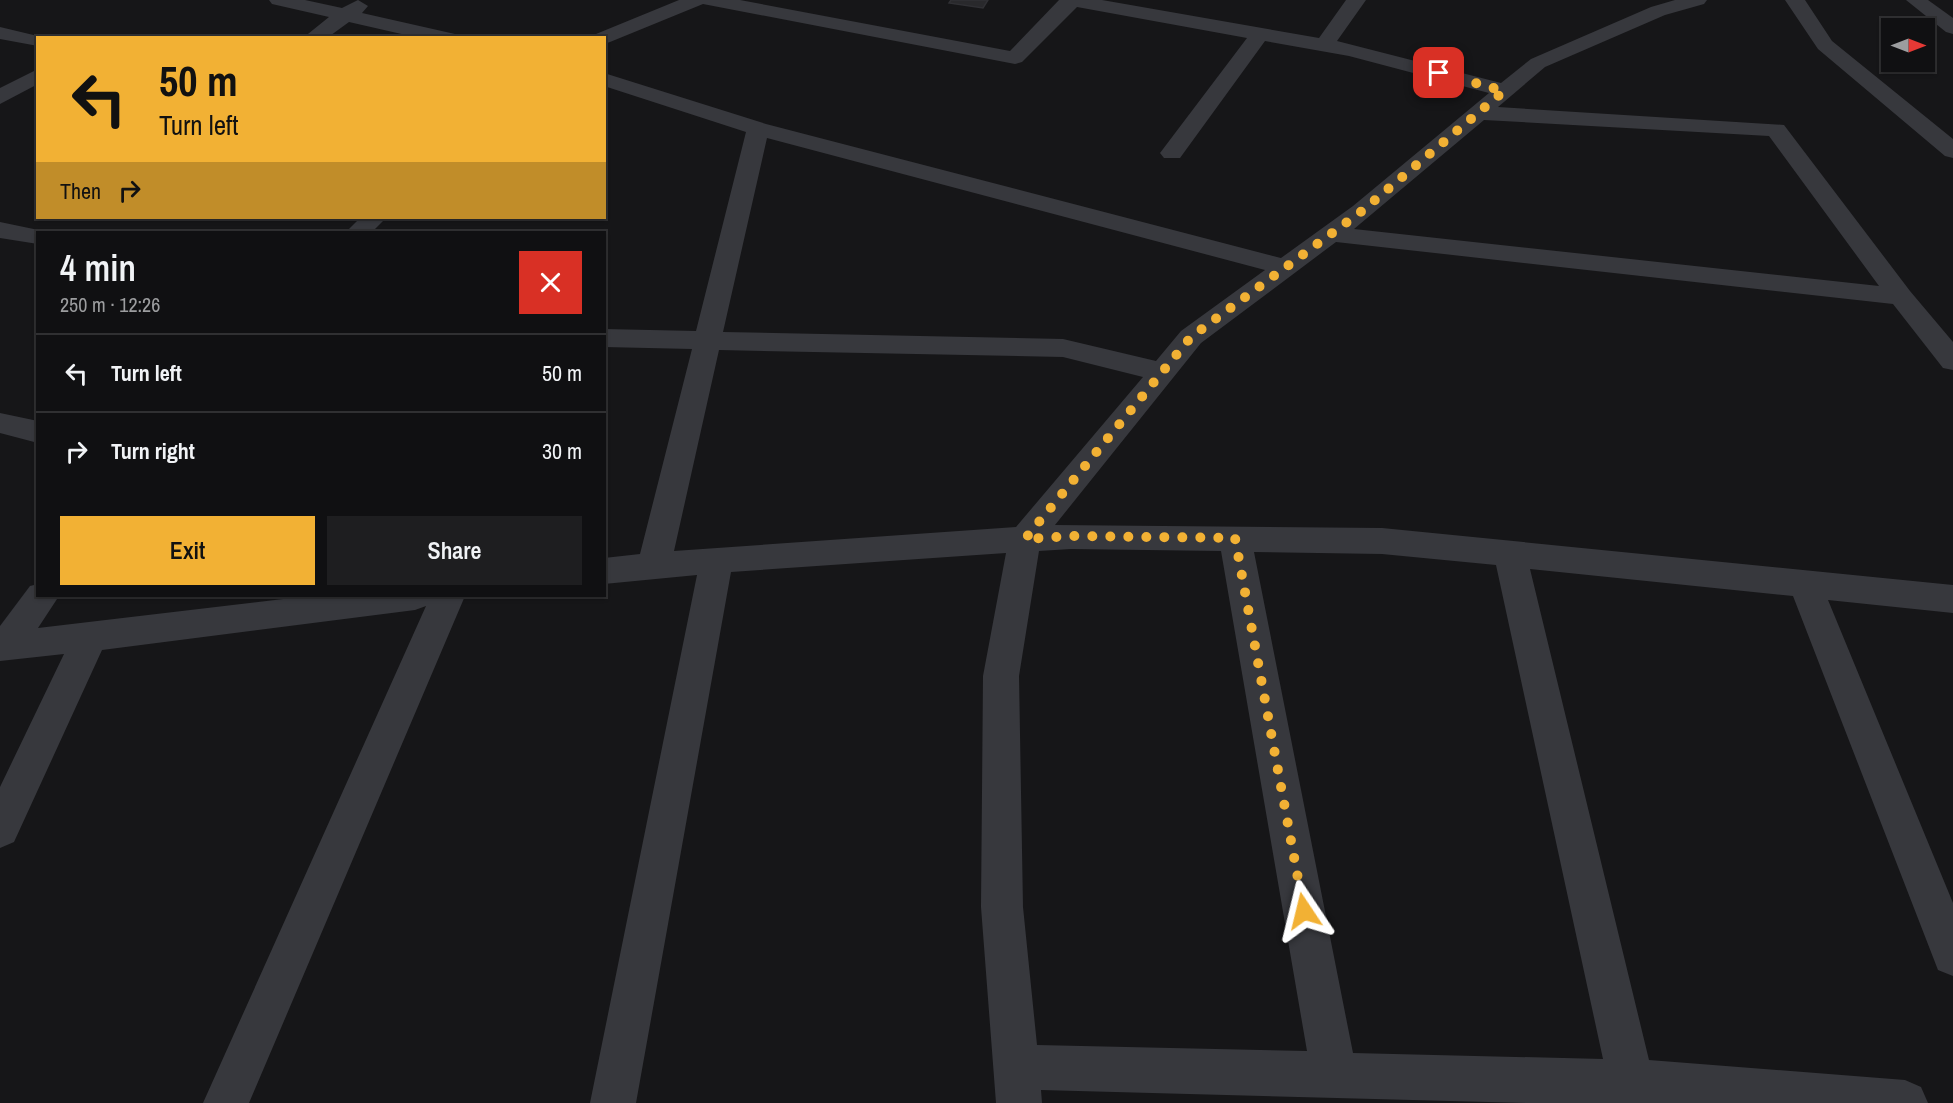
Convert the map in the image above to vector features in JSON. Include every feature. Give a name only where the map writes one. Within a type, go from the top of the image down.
[{"type":"street","points":[[279,0],[440,36]]},
{"type":"street","points":[[316,36],[367,0]]},
{"type":"street","points":[[606,37],[696,0]]},
{"type":"street","points":[[709,0],[1016,58],[1071,0],[1160,7],[1260,34],[1351,50],[1504,91]]},
{"type":"street","points":[[1324,45],[1356,0]]},
{"type":"street","points":[[1795,0],[1825,45],[1953,151]]},
{"type":"street","points":[[1916,0],[1953,28]]},
{"type":"street","points":[[1678,2],[1538,63],[1331,234],[1191,337],[1025,539],[1001,676],[1002,907],[1018,1085],[1334,1074],[1548,1092],[1631,1083],[1683,1084],[1905,1103]]},
{"type":"street","points":[[0,33],[36,40]]},
{"type":"street","points":[[1172,153],[1260,34]]},
{"type":"street","points":[[0,97],[36,76]]},
{"type":"street","points":[[606,80],[758,129],[1285,267]]},
{"type":"street","points":[[1478,113],[1776,130],[1901,297],[1953,361]]},
{"type":"street","points":[[654,565],[758,129]]},
{"type":"street","points":[[40,231],[54,219]]},
{"type":"street","points":[[359,231],[373,219]]},
{"type":"street","points":[[0,230],[34,236]]},
{"type":"street","points":[[1331,234],[1901,297]]},
{"type":"street","points":[[606,338],[708,338],[1063,348],[1163,372]]},
{"type":"street","points":[[0,423],[36,432]]},
{"type":"street","points":[[606,571],[717,560],[1071,536],[1382,541],[1953,599]]},
{"type":"street","points":[[1235,538],[1334,1074]]},
{"type":"street","points":[[1510,554],[1631,1083]]},
{"type":"street","points":[[613,1103],[717,560]]},
{"type":"street","points":[[1805,584],[1953,955]]},
{"type":"street","points":[[3,645],[41,597]]},
{"type":"street","points":[[3,645],[90,637],[407,597]]},
{"type":"street","points":[[226,1103],[448,597]]},
{"type":"street","points":[[0,829],[90,637]]},
{"type":"building","points":[[951,0],[988,0],[983,8],[949,3]]},
{"type":"route","points":[[1304,911],[1235,538],[1071,536],[1025,539],[1191,337],[1362,211],[1504,91],[1439,73]]}]
